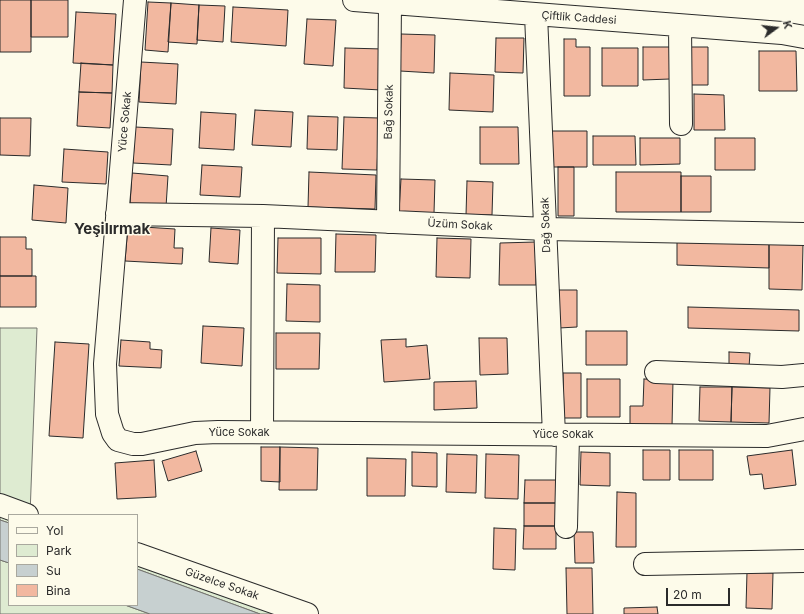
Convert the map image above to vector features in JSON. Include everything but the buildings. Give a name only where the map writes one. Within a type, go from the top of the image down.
[{"type":"street","name":"Yüce Sokak","points":[[135,0],[105,364],[105,400],[107,414],[113,433],[118,440],[133,444],[142,444],[195,433],[262,432],[768,436],[804,429]]},
{"type":"street","name":"Çiftlik Caddesi","points":[[354,0],[782,33],[804,38]]},
{"type":"street","name":"Bağ Sokak","points":[[388,222],[390,3]]},
{"type":"street","name":"Dağ Sokak","points":[[536,14],[546,229],[566,527]]},
{"type":"street","points":[[680,26],[681,124]]},
{"type":"street","name":"Üzüm Sokak","points":[[117,214],[263,216],[546,229],[804,234]]},
{"type":"street","points":[[262,432],[263,216]]},
{"type":"street","points":[[656,372],[782,377],[804,375]]},
{"type":"street","points":[[0,505],[24,514]]},
{"type":"street","name":"Güzelce Sokak","points":[[138,554],[307,614]]},
{"type":"street","points":[[645,564],[804,561]]},
{"type":"green space","points":[[0,328],[37,328],[30,514],[8,514],[8,523],[0,520]]},
{"type":"green space","points":[[138,554],[307,614],[260,614],[138,569]]},
{"type":"green space","points":[[0,560],[8,563],[8,606],[128,606],[150,614],[0,614]]},
{"type":"water","points":[[0,520],[8,523],[8,563],[0,560]]},
{"type":"water","points":[[138,569],[260,614],[150,614],[128,606],[138,606]]},
{"type":"district","name":"Yeşilırmak","points":[[112,229]]}]
